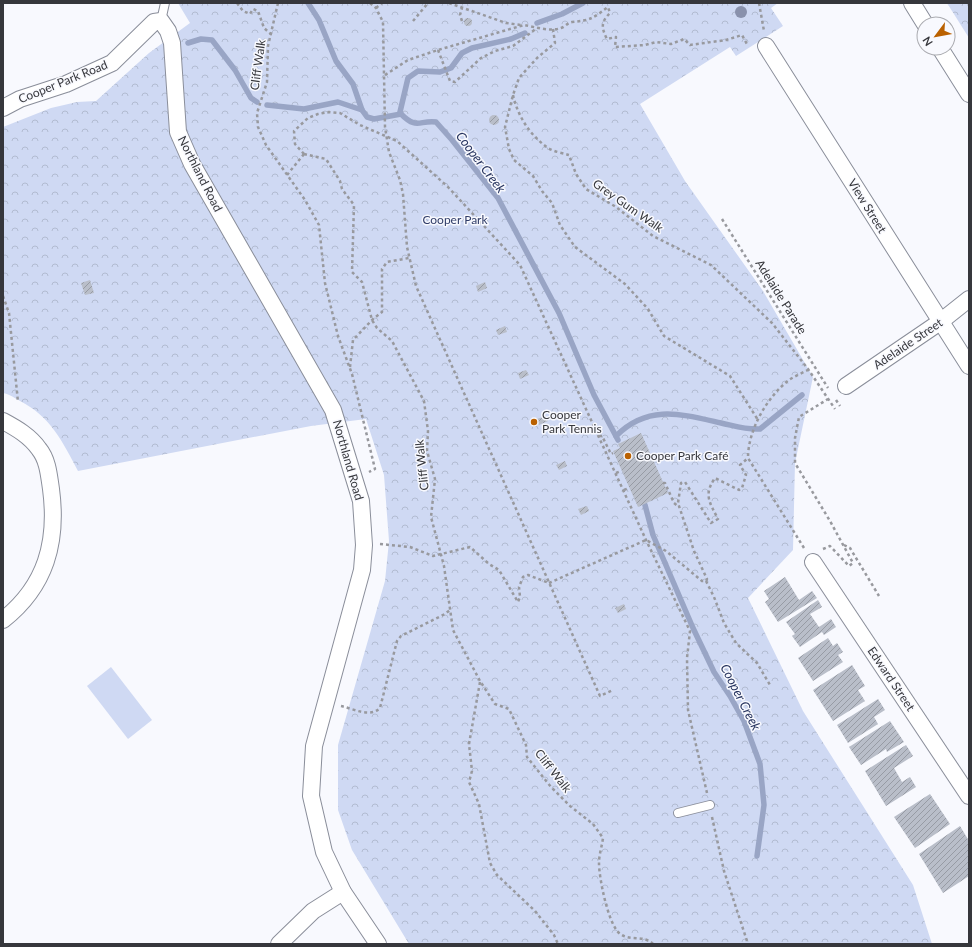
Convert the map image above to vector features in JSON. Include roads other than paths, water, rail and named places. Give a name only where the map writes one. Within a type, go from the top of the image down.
[{"type":"street","points":[[912,3],[920,16]]},
{"type":"street","name":"Cooper Park Road","points":[[3,108],[20,99],[66,84],[112,63],[150,25],[154,22],[161,21]]},
{"type":"street","name":"Northland Road","points":[[161,21],[168,31],[172,43],[178,132],[192,164],[333,410],[361,500],[364,545],[362,570],[314,746],[311,796],[324,852],[343,892],[378,944]]},
{"type":"street","name":"View Street","points":[[766,46],[969,366]]},
{"type":"street","points":[[945,56],[969,94]]},
{"type":"street","name":"Adelaide Street","points":[[846,386],[940,322],[969,299]]},
{"type":"street","points":[[3,421],[21,431],[40,449],[49,472],[53,506],[52,537],[48,557],[30,594],[3,620]]},
{"type":"street","name":"Edward Street","points":[[816,556],[969,796]]},
{"type":"street","points":[[279,944],[313,911],[343,892]]},
{"type":"lane","points":[[161,21],[165,3]]},
{"type":"lane","points":[[678,814],[710,806]]},
{"type":"waterway","name":"Cooper Creek","points":[[308,3],[319,20],[336,61],[353,84],[362,110],[367,117],[374,119],[401,114]]},
{"type":"waterway","points":[[537,23],[562,14],[583,3]]},
{"type":"waterway","points":[[401,114],[400,112],[408,78],[418,71],[440,72],[451,68],[462,53],[472,48],[511,39],[525,33]]},
{"type":"waterway","points":[[188,43],[201,39],[212,40],[235,70],[251,98],[257,102]]},
{"type":"waterway","points":[[267,105],[304,109],[338,102],[362,110]]},
{"type":"waterway","name":"Cooper Creek","points":[[401,114],[406,119],[415,123],[436,122],[498,198],[559,313],[594,395],[618,440]]},
{"type":"waterway","points":[[616,436],[628,426],[640,419],[653,415],[666,414],[692,417],[745,428],[760,429],[802,395]]},
{"type":"waterway","name":"Cooper Creek","points":[[645,505],[653,535],[693,628],[714,672],[744,721],[760,764],[764,805],[757,856]]},
{"type":"place","name":"Cooper Park Tennis","points":[[534,422]]},
{"type":"place","name":"Cooper Park Café","points":[[628,456]]},
{"type":"park label","name":"Cooper Park","points":[[455,220]]}]
